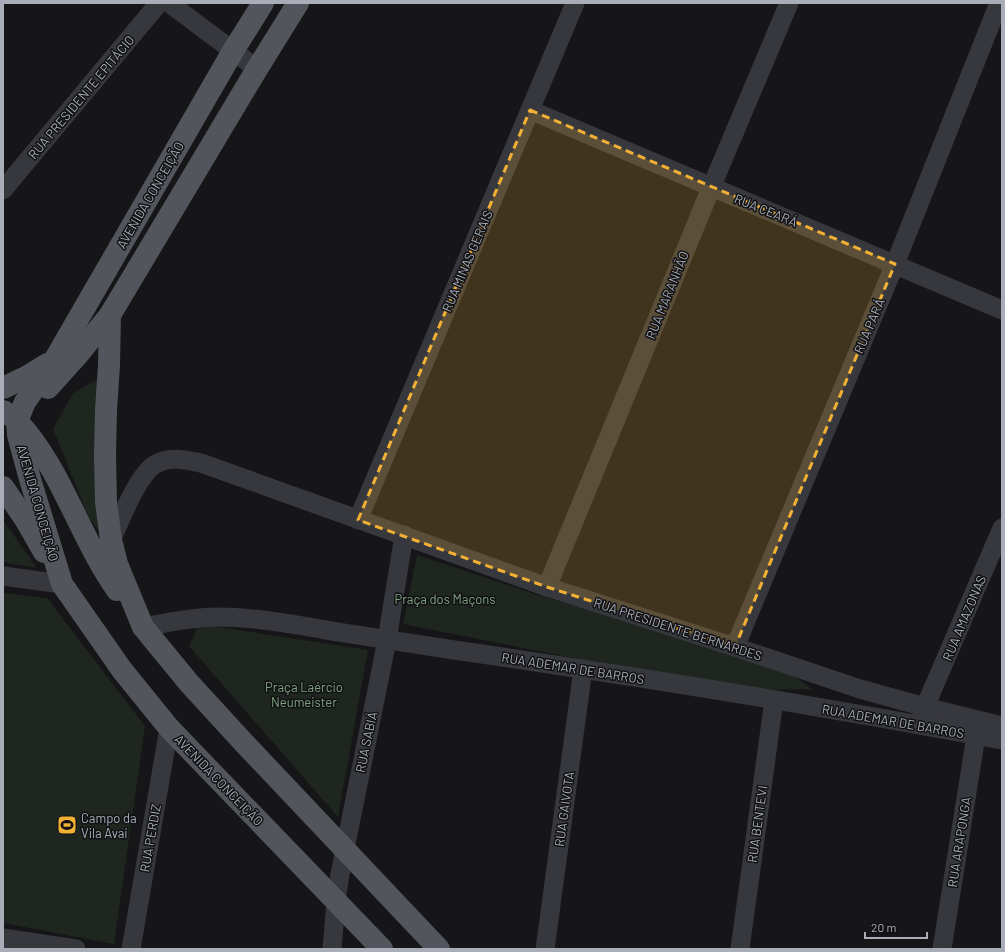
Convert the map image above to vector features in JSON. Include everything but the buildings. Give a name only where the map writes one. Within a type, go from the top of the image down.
[{"type":"main road","name":"AVENIDA CONCEIÇÃO","points":[[263,3],[233,51],[55,359],[25,402],[8,417],[18,435],[62,584],[122,670],[169,728],[382,949]]},
{"type":"main road","name":"AVENIDA CONCEIÇÃO","points":[[298,3],[110,315],[105,455],[106,502],[111,540],[117,564],[143,627],[189,683],[244,743],[439,949]]},
{"type":"main road","points":[[110,315],[76,357],[29,410],[8,417],[35,444],[50,467],[95,554],[115,588],[143,627]]},
{"type":"main road","points":[[3,388],[26,377],[55,359]]},
{"type":"main road","points":[[3,487],[25,519],[62,584]]},
{"type":"street","name":"RUA PRESIDENTE EPITÁCIO","points":[[3,190],[159,3]]},
{"type":"street","points":[[169,3],[257,69]]},
{"type":"street","name":"RUA MINAS GERAIS","points":[[358,520],[575,3]]},
{"type":"street","name":"RUA MARANHÃO","points":[[547,587],[711,188],[789,3]]},
{"type":"street","name":"RUA PARÁ","points":[[735,647],[894,264],[999,3]]},
{"type":"street","name":"RUA CEARÁ","points":[[530,110],[711,188],[1002,310]]},
{"type":"street","name":"RUA PRESIDENTE BERNARDES","points":[[111,540],[134,492],[149,468],[156,464],[173,459],[201,463],[547,587],[735,647],[860,689],[925,707],[977,728],[1002,726]]},
{"type":"street","name":"RUA AMAZONAS","points":[[920,725],[925,707],[1002,528]]},
{"type":"street","name":"RUA SABIÁ","points":[[332,949],[336,901],[344,848],[388,640],[404,535]]},
{"type":"street","points":[[3,576],[62,584]]},
{"type":"street","name":"RUA ADEMAR DE BARROS","points":[[143,627],[187,619],[215,617],[243,618],[297,625],[584,669],[920,725],[977,728],[1002,740]]},
{"type":"street","name":"RUA GAIVOTA","points":[[545,949],[584,669]]},
{"type":"street","name":"RUA BENTEVI","points":[[740,949],[774,700]]},
{"type":"street","name":"RUA PERDIZ","points":[[131,949],[169,728]]},
{"type":"street","name":"RUA ARAPONGA","points":[[942,949],[977,728]]},
{"type":"street","points":[[3,938],[76,949]]},
{"type":"highlighted area","points":[[530,110],[895,264],[735,647],[547,587],[358,520]]},
{"type":"green space","points":[[100,378],[100,532],[89,518],[53,429],[73,393]]},
{"type":"green space","points":[[3,520],[37,568],[3,562]]},
{"type":"green space","name":"Praça dos Maçons","points":[[417,555],[535,594],[715,646],[795,677],[812,689],[760,690],[579,659],[403,624]]},
{"type":"green space","name":"Campo da Vila Avaí","points":[[3,593],[47,598],[145,726],[114,944],[3,923]]},
{"type":"green space","name":"Praça Laércio Neumeister","points":[[199,624],[368,650],[338,817],[189,646]]},
{"type":"place","name":"Campo da Vila Avaí","points":[[67,825]]}]
